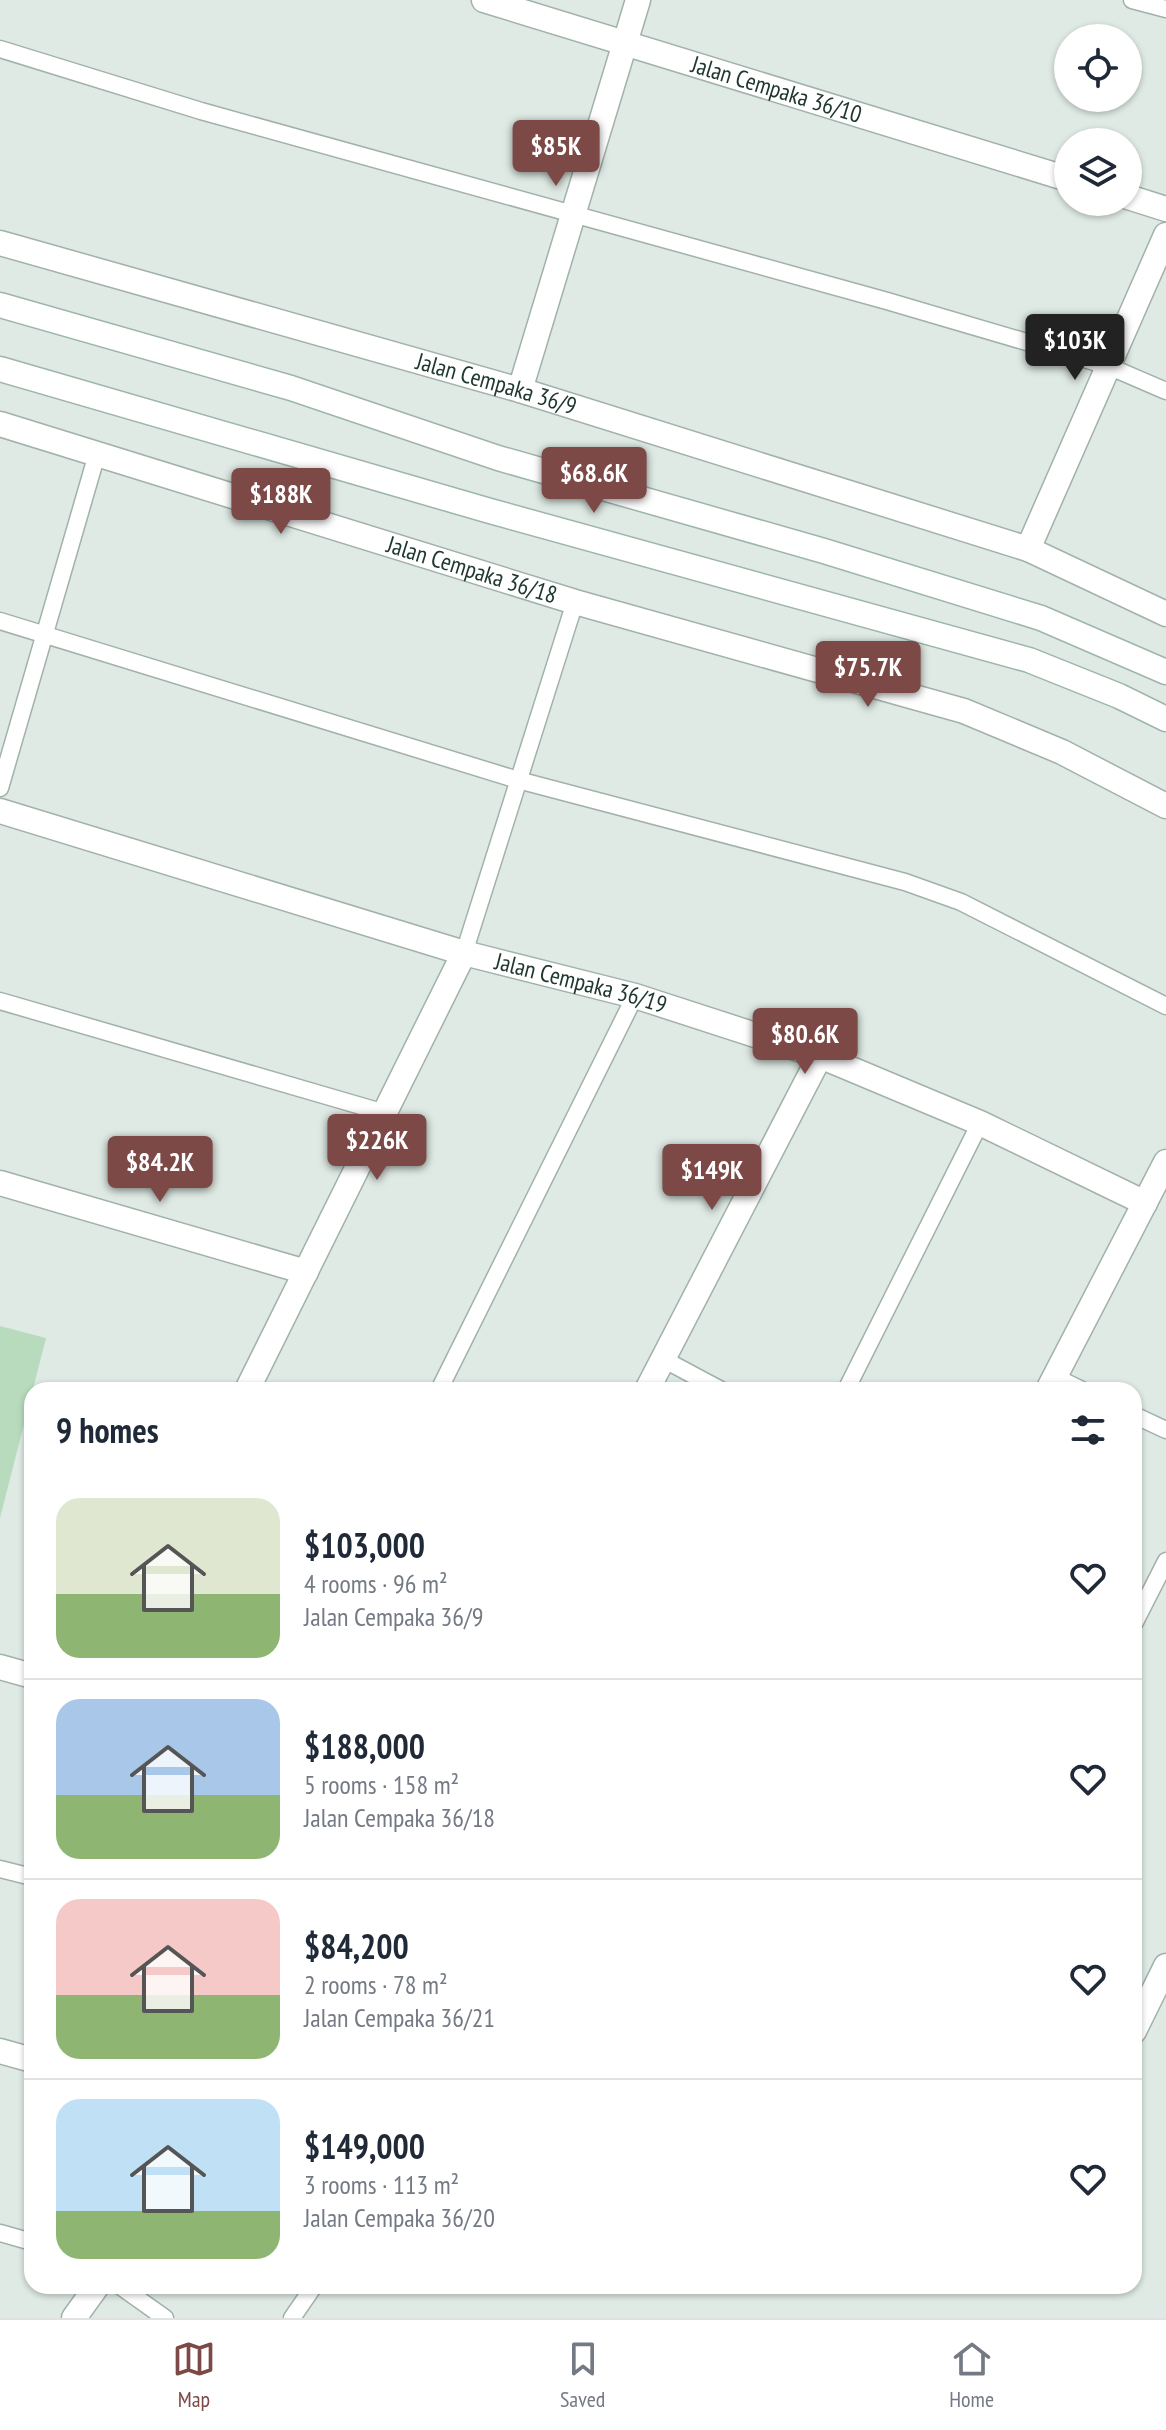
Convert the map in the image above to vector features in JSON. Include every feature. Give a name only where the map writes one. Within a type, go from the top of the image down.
[{"type":"street","name":"Jalan Cempaka 36/10","points":[[484,0],[1054,175]]},
{"type":"street","points":[[520,390],[638,0]]},
{"type":"street","points":[[1142,201],[1166,209]]},
{"type":"street","points":[[1028,549],[1166,235]]},
{"type":"street","name":"Jalan Cempaka 36/9","points":[[0,243],[520,390],[1028,549],[1166,614]]},
{"type":"street","points":[[0,305],[291,388],[498,458],[824,551],[1041,618],[1166,672]]},
{"type":"street","points":[[0,369],[490,511],[1029,660],[1119,696],[1166,719]]},
{"type":"street","name":"Jalan Cempaka 36/18","points":[[0,424],[575,602],[964,711],[1062,752],[1166,806]]},
{"type":"street","name":"Jalan Cempaka 36/19","points":[[0,811],[464,953],[635,996],[820,1056],[980,1123],[1145,1203]]},
{"type":"street","points":[[251,1382],[464,953]]},
{"type":"street","points":[[651,1382],[820,1056]]},
{"type":"street","points":[[1053,1382],[1166,1162]]},
{"type":"street","points":[[0,1183],[306,1272]]},
{"type":"street","points":[[0,1667],[24,1674]]},
{"type":"street","points":[[1142,2015],[1166,1966]]},
{"type":"street","points":[[0,2051],[24,2058]]},
{"type":"street","points":[[74,2318],[91,2294]]},
{"type":"lane","points":[[1132,0],[1166,9]]},
{"type":"lane","points":[[0,49],[201,111],[887,301],[1108,366],[1166,391]]},
{"type":"lane","points":[[0,788],[97,454]]},
{"type":"lane","points":[[464,953],[575,602]]},
{"type":"lane","points":[[0,621],[518,780],[905,882],[961,902],[1166,1006]]},
{"type":"lane","points":[[443,1382],[635,996]]},
{"type":"lane","points":[[0,1001],[385,1113]]},
{"type":"lane","points":[[850,1382],[980,1123]]},
{"type":"lane","points":[[663,1359],[706,1382]]},
{"type":"lane","points":[[1142,1419],[1166,1430]]},
{"type":"lane","points":[[1142,1608],[1166,1561]]},
{"type":"lane","points":[[0,1869],[24,1875]]},
{"type":"lane","points":[[0,2233],[24,2240]]},
{"type":"lane","points":[[131,2294],[165,2318]]},
{"type":"lane","points":[[292,2318],[308,2294]]},
{"type":"green space","points":[[0,1326],[46,1338],[35,1382],[24,1382],[24,1424],[0,1518]]}]
